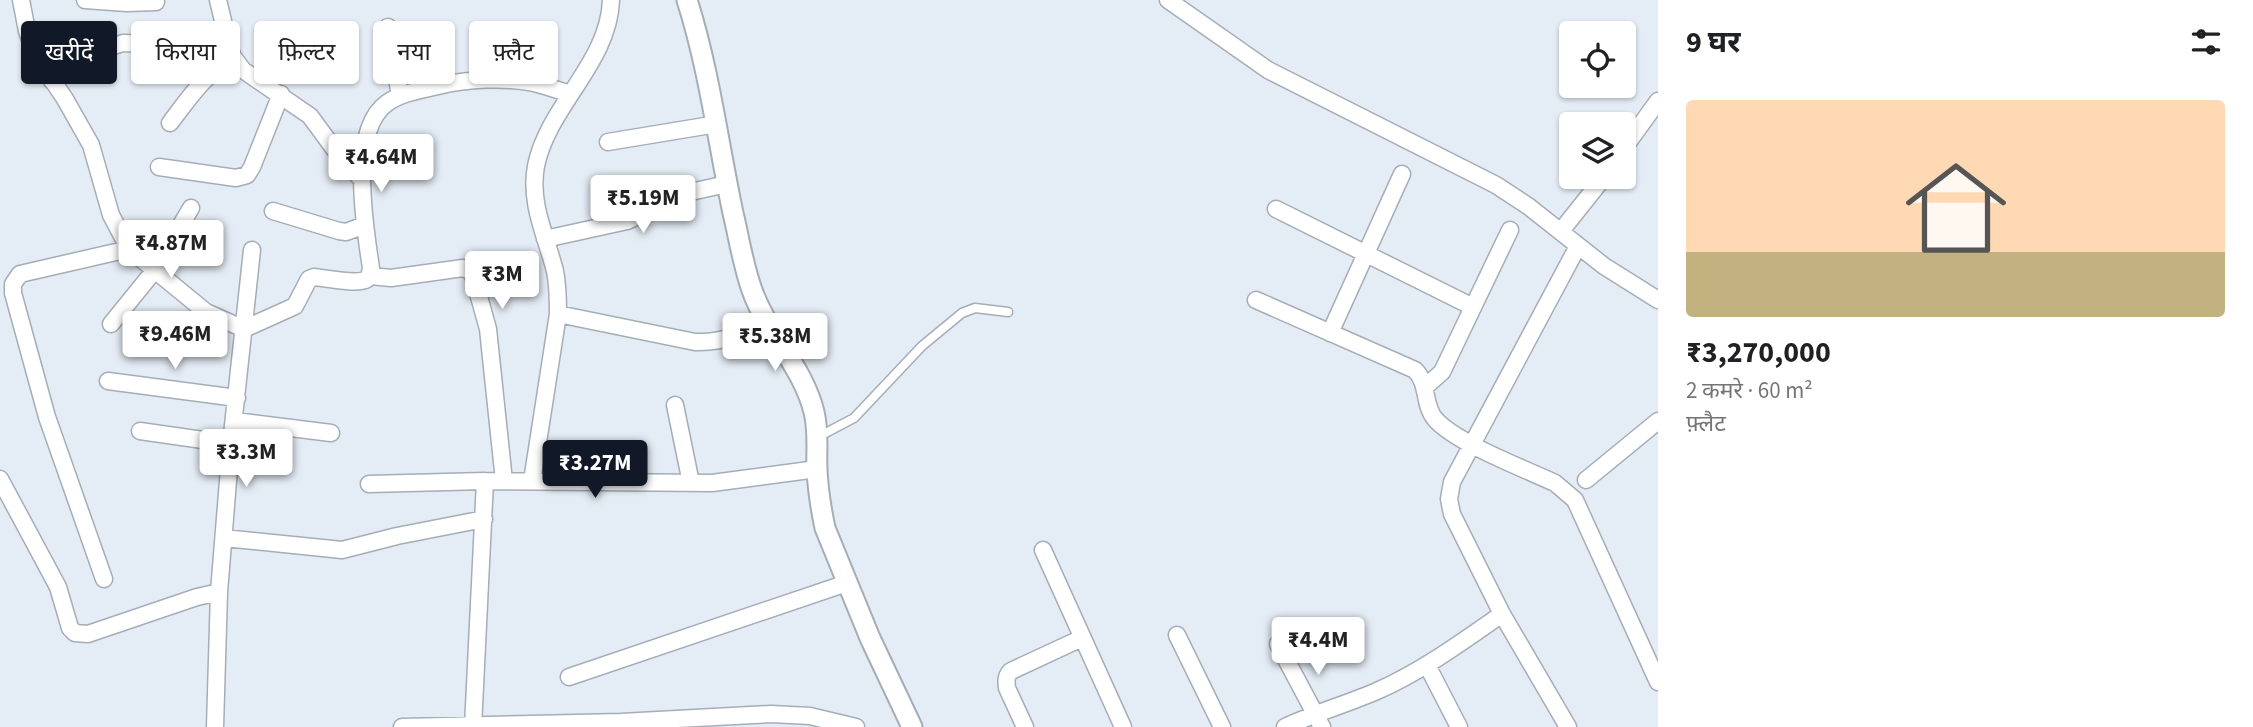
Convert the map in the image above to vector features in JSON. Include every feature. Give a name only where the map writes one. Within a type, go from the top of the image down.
[{"type":"street","points":[[21,0],[25,21]]},
{"type":"street","points":[[85,0],[156,2]]},
{"type":"street","points":[[219,0],[224,21]]},
{"type":"street","points":[[532,481],[558,314],[555,272],[536,205],[534,182],[537,163],[570,94],[595,56],[611,9],[611,0]]},
{"type":"street","points":[[687,0],[696,27],[727,184],[752,292],[800,377],[811,402],[818,437],[817,469],[825,528],[912,727]]},
{"type":"street","points":[[1168,0],[1268,70],[1496,185],[1528,206],[1604,266],[1658,300]]},
{"type":"street","points":[[240,66],[256,80],[281,94],[310,116],[335,150],[362,179]]},
{"type":"street","points":[[54,84],[91,145],[111,215],[129,249],[206,312],[244,329],[295,306],[305,282],[309,279],[314,277],[355,281],[366,279],[370,275],[362,179],[364,152],[375,117],[388,101],[444,85],[472,82],[535,83],[570,94]]},
{"type":"street","points":[[170,123],[201,84]]},
{"type":"street","points":[[398,84],[400,96]]},
{"type":"street","points":[[159,167],[236,178],[247,175],[281,94]]},
{"type":"street","points":[[1636,131],[1658,101]]},
{"type":"street","points":[[608,142],[717,124]]},
{"type":"street","points":[[1330,333],[1402,174]]},
{"type":"street","points":[[545,239],[627,221],[636,218],[663,198],[727,184]]},
{"type":"street","points":[[1561,231],[1594,189]]},
{"type":"street","points":[[111,324],[155,271],[191,208]]},
{"type":"street","points":[[1276,209],[1473,307]]},
{"type":"street","points":[[273,211],[346,232],[365,225]]},
{"type":"street","points":[[1425,387],[1442,372],[1510,230]]},
{"type":"street","points":[[1568,727],[1503,614],[1452,514],[1449,499],[1452,482],[1578,246]]},
{"type":"street","points":[[104,579],[47,417],[13,293],[13,284],[20,274],[129,249]]},
{"type":"street","points":[[215,727],[219,592],[231,444],[252,250]]},
{"type":"street","points":[[370,275],[391,278],[463,268],[473,275],[488,329],[504,481]]},
{"type":"street","points":[[1256,300],[1415,370],[1423,380],[1428,406],[1438,422],[1476,437],[1555,483],[1576,500],[1658,682]]},
{"type":"street","points":[[558,314],[695,342],[728,339],[770,326]]},
{"type":"street","points":[[108,380],[237,398]]},
{"type":"street","points":[[675,405],[691,483]]},
{"type":"street","points":[[234,421],[331,433]]},
{"type":"street","points":[[1587,480],[1658,421]]},
{"type":"street","points":[[140,431],[231,444]]},
{"type":"street","points":[[369,484],[485,481],[712,483],[817,469]]},
{"type":"street","points":[[0,478],[58,587],[70,628],[75,633],[88,634],[219,592]]},
{"type":"street","points":[[473,726],[485,481]]},
{"type":"street","points":[[224,538],[342,550],[484,519]]},
{"type":"street","points":[[1043,550],[1123,727]]},
{"type":"street","points":[[569,677],[847,583]]},
{"type":"street","points":[[1285,727],[1319,720],[1427,665],[1503,614]]},
{"type":"street","points":[[1177,635],[1222,727]]},
{"type":"street","points":[[1024,727],[1007,688],[1008,675],[1011,671],[1082,638]]},
{"type":"street","points":[[1278,644],[1319,720]]},
{"type":"street","points":[[1427,665],[1459,727]]},
{"type":"street","points":[[402,727],[743,721],[771,714],[810,716],[856,727]]},
{"type":"lane","points":[[818,437],[854,418],[922,346],[962,313],[975,308],[1008,312]]}]
